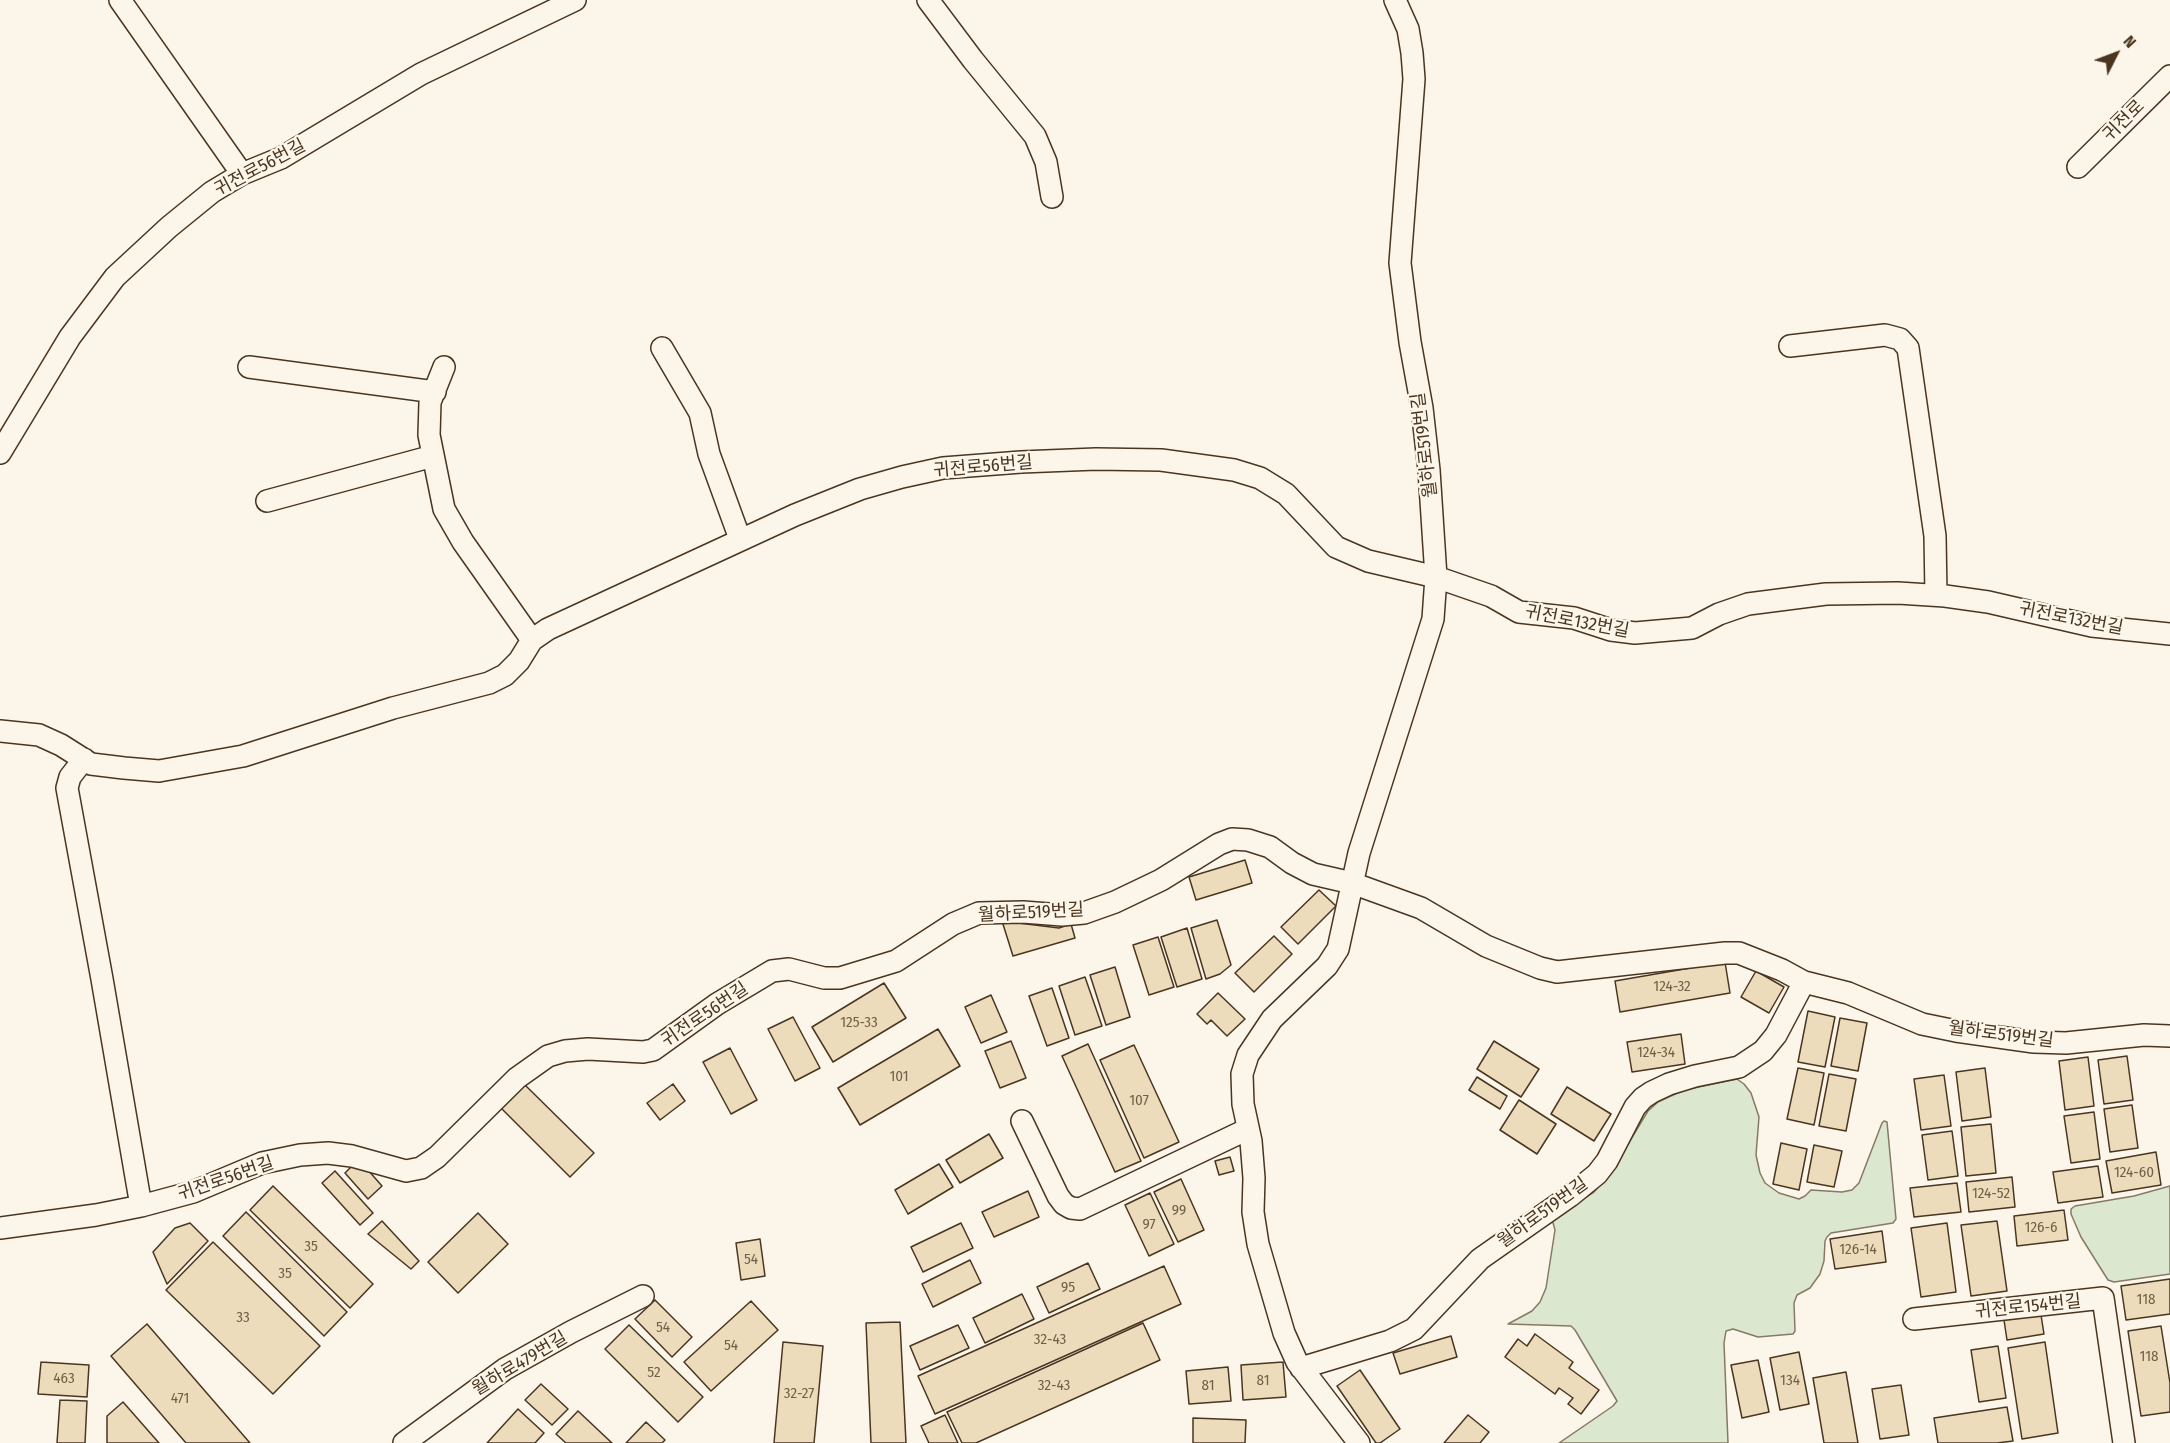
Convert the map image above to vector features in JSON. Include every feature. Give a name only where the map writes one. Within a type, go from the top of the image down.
[{"type":"lane","points":[[120,0],[242,174]]},
{"type":"lane","name":"귀전로56번길","points":[[0,453],[70,338],[115,278],[169,227],[203,199],[242,174],[281,158],[421,74],[574,0]]},
{"type":"lane","points":[[928,0],[1035,136],[1046,162],[1052,197]]},
{"type":"lane","name":"월하로519번길","points":[[1359,1443],[1301,1368],[1284,1333],[1258,1244],[1253,1212],[1254,1178],[1248,1129],[1242,1104],[1242,1074],[1248,1055],[1272,1019],[1327,966],[1338,949],[1352,883],[1383,772],[1433,619],[1436,577],[1430,470],[1400,263],[1412,102],[1412,52],[1408,29],[1395,0]]},
{"type":"lane","name":"귀전로","points":[[2078,167],[2170,76]]},
{"type":"lane","points":[[1790,346],[1885,336],[1900,339],[1908,348],[1935,536],[1936,595]]},
{"type":"lane","points":[[662,348],[700,413],[709,454],[740,539]]},
{"type":"lane","points":[[249,367],[435,392]]},
{"type":"lane","points":[[444,367],[430,402],[429,435],[444,509],[462,542],[532,640]]},
{"type":"lane","points":[[267,501],[432,456]]},
{"type":"lane","name":"귀전로56번길","points":[[0,731],[39,735],[61,745],[91,764],[159,771],[243,756],[393,708],[489,683],[505,675],[519,661],[532,640],[549,628],[740,539],[860,489],[943,468],[1021,462],[1161,459],[1234,470],[1260,478],[1286,494],[1336,547],[1368,561],[1436,577]]},
{"type":"lane","name":"귀전로132번길","points":[[1436,577],[1491,596],[1519,612],[1574,618],[1611,630],[1635,633],[1692,628],[1719,614],[1748,604],[1826,594],[1898,593],[1988,602],[2092,626],[2170,634]]},
{"type":"lane","points":[[84,759],[70,777],[67,788],[141,1206]]},
{"type":"lane","name":"월하로519번길","points":[[772,971],[789,969],[824,978],[840,978],[896,961],[953,924],[979,913],[1062,915],[1084,913],[1115,902],[1232,839],[1248,840],[1269,847],[1313,874],[1352,883],[1420,908],[1486,946],[1557,972],[1739,953],[1782,970],[1804,982],[1848,993],[1922,1024],[1956,1031],[2034,1042],[2066,1043],[2144,1035],[2170,1036]]},
{"type":"lane","name":"귀전로56번길","points":[[0,1228],[96,1215],[141,1206],[193,1192],[262,1163],[300,1155],[328,1153],[352,1156],[406,1171],[421,1168],[437,1157],[517,1078],[548,1056],[565,1051],[588,1049],[643,1053],[653,1050],[717,1004],[772,971]]},
{"type":"lane","name":"월하로519번길","points":[[1301,1368],[1390,1341],[1414,1329],[1480,1259],[1570,1196],[1597,1174],[1607,1161],[1635,1107],[1643,1098],[1669,1084],[1739,1067],[1763,1051],[1776,1035],[1804,982]]},
{"type":"lane","points":[[1022,1121],[1058,1196],[1064,1204],[1080,1209],[1248,1129]]},
{"type":"lane","name":"월하로479번길","points":[[404,1443],[505,1369],[571,1332],[643,1296]]},
{"type":"lane","name":"귀전로154번길","points":[[1914,1319],[2103,1298],[2124,1443]]},
{"type":"green space","points":[[1737,1079],[1751,1093],[1759,1117],[1756,1155],[1765,1183],[1779,1193],[1799,1199],[1811,1190],[1842,1192],[1852,1190],[1859,1183],[1882,1123],[1887,1122],[1896,1219],[1893,1223],[1831,1233],[1827,1237],[1820,1274],[1810,1288],[1797,1295],[1794,1303],[1795,1331],[1793,1334],[1758,1337],[1733,1329],[1726,1331],[1724,1343],[1728,1443],[1559,1443],[1617,1401],[1571,1326],[1508,1324],[1532,1311],[1540,1302],[1546,1288],[1555,1230],[1552,1219],[1594,1192],[1611,1172],[1648,1111],[1658,1102],[1684,1090]]},
{"type":"green space","points":[[2170,1186],[2170,1274],[2114,1282],[2108,1280],[2081,1237],[2071,1209],[2075,1206],[2134,1196]]},
{"type":"building","points":[[1245,860],[1252,883],[1196,900],[1189,877]]},
{"type":"building","points":[[1319,890],[1336,906],[1298,944],[1281,927]]},
{"type":"building","points":[[1217,920],[1231,965],[1220,974],[1206,979],[1191,928]]},
{"type":"building","points":[[1002,921],[1059,928],[1071,924],[1075,938],[1013,956]]},
{"type":"building","points":[[1187,928],[1202,979],[1177,987],[1161,937]]},
{"type":"building","points":[[1274,936],[1292,954],[1254,992],[1235,973]]},
{"type":"building","points":[[1158,937],[1174,987],[1149,995],[1133,945]]},
{"type":"building","points":[[1725,962],[1730,993],[1620,1012],[1615,981]]},
{"type":"building","points":[[1115,967],[1130,1017],[1106,1025],[1090,975]]},
{"type":"building","points":[[1756,971],[1784,987],[1769,1013],[1741,997]]},
{"type":"building","points":[[1085,977],[1102,1026],[1075,1035],[1059,986]]},
{"type":"building","points":[[884,983],[906,1018],[833,1062],[812,1027]]},
{"type":"building","points":[[1052,988],[1069,1038],[1047,1046],[1029,996]]},
{"type":"building","points":[[1218,993],[1245,1019],[1227,1036],[1211,1020],[1207,1024],[1197,1014]]},
{"type":"building","points":[[991,995],[1007,1032],[981,1043],[965,1007]]},
{"type":"building","points":[[1808,1011],[1835,1017],[1825,1067],[1798,1062]]},
{"type":"building","points":[[793,1017],[820,1068],[795,1081],[768,1029]]},
{"type":"building","points":[[1840,1018],[1867,1023],[1858,1071],[1831,1066]]},
{"type":"building","points":[[938,1029],[960,1066],[860,1125],[838,1088]]},
{"type":"building","points":[[1681,1034],[1685,1064],[1632,1072],[1627,1042]]},
{"type":"building","points":[[1011,1041],[1026,1078],[1000,1088],[985,1051]]},
{"type":"building","points":[[1494,1041],[1539,1069],[1521,1097],[1477,1069]]},
{"type":"building","points":[[1088,1044],[1141,1161],[1115,1172],[1062,1056]]},
{"type":"building","points":[[1134,1045],[1179,1142],[1144,1158],[1100,1060]]},
{"type":"building","points":[[730,1048],[757,1100],[731,1114],[703,1062]]},
{"type":"building","points":[[2127,1056],[2133,1100],[2104,1104],[2098,1060]]},
{"type":"building","points":[[2088,1057],[2094,1106],[2065,1110],[2059,1061]]},
{"type":"building","points":[[1798,1068],[1824,1073],[1814,1125],[1787,1119]]},
{"type":"building","points":[[1985,1068],[1991,1117],[1962,1121],[1956,1072]]},
{"type":"building","points":[[1829,1074],[1856,1079],[1846,1131],[1819,1126]]},
{"type":"building","points":[[1944,1075],[1951,1126],[1921,1130],[1914,1079]]},
{"type":"building","points":[[1477,1077],[1507,1096],[1500,1109],[1469,1090]]},
{"type":"building","points":[[524,1084],[594,1153],[570,1177],[500,1107]]},
{"type":"building","points":[[673,1084],[685,1101],[660,1120],[647,1103]]},
{"type":"building","points":[[1567,1087],[1611,1114],[1594,1141],[1551,1114]]},
{"type":"building","points":[[1519,1100],[1556,1124],[1537,1154],[1500,1130]]},
{"type":"building","points":[[2132,1105],[2138,1148],[2110,1152],[2104,1109]]},
{"type":"building","points":[[2094,1112],[2100,1159],[2071,1163],[2064,1116]]},
{"type":"building","points":[[1991,1124],[1996,1173],[1966,1176],[1961,1127]]},
{"type":"building","points":[[1952,1131],[1958,1176],[1928,1180],[1922,1135]]},
{"type":"building","points":[[989,1134],[1003,1158],[960,1183],[946,1160]]},
{"type":"building","points":[[1781,1143],[1807,1149],[1799,1190],[1773,1184]]},
{"type":"building","points":[[1814,1145],[1842,1151],[1834,1187],[1807,1182]]},
{"type":"building","points":[[2156,1152],[2161,1185],[2112,1193],[2106,1161]]},
{"type":"building","points":[[1230,1157],[1234,1171],[1219,1175],[1215,1161]]},
{"type":"building","points":[[939,1164],[953,1187],[908,1214],[895,1190]]},
{"type":"building","points":[[353,1165],[368,1170],[382,1186],[368,1199],[345,1173]]},
{"type":"building","points":[[2098,1166],[2103,1197],[2058,1203],[2053,1172]]},
{"type":"building","points":[[335,1171],[373,1213],[360,1225],[322,1183]]},
{"type":"building","points":[[2012,1177],[2015,1207],[1969,1212],[1966,1182]]},
{"type":"building","points":[[1181,1179],[1204,1230],[1178,1242],[1154,1192]]},
{"type":"building","points":[[1957,1183],[1961,1212],[1914,1217],[1910,1188]]},
{"type":"building","points":[[273,1186],[373,1284],[350,1308],[250,1210]]},
{"type":"building","points":[[1028,1191],[1039,1217],[994,1237],[982,1212]]},
{"type":"building","points":[[1150,1193],[1174,1244],[1149,1256],[1125,1205]]},
{"type":"building","points":[[2064,1210],[2068,1240],[2017,1246],[2014,1216]]},
{"type":"building","points":[[246,1212],[347,1312],[324,1336],[223,1236]]},
{"type":"building","points":[[478,1213],[508,1244],[458,1293],[428,1262]]},
{"type":"building","points":[[382,1221],[419,1261],[411,1269],[368,1234]]},
{"type":"building","points":[[1997,1221],[2007,1291],[1971,1296],[1961,1225]]},
{"type":"building","points":[[190,1223],[208,1241],[167,1284],[153,1252],[175,1228]]},
{"type":"building","points":[[961,1223],[973,1248],[923,1272],[911,1247]]},
{"type":"building","points":[[1947,1223],[1956,1292],[1921,1297],[1911,1228]]},
{"type":"building","points":[[1882,1231],[1886,1262],[1835,1269],[1830,1239]]},
{"type":"building","points":[[760,1239],[765,1276],[741,1280],[736,1243]]},
{"type":"building","points":[[213,1242],[320,1346],[273,1394],[166,1290]]},
{"type":"building","points":[[970,1260],[981,1283],[933,1307],[922,1284]]},
{"type":"building","points":[[1088,1263],[1100,1289],[1049,1313],[1037,1287]]},
{"type":"building","points":[[1164,1266],[1181,1304],[935,1414],[918,1376]]},
{"type":"building","points":[[2170,1279],[2170,1314],[2126,1320],[2121,1286]]},
{"type":"building","points":[[1022,1294],[1034,1319],[985,1343],[973,1318]]},
{"type":"building","points":[[655,1300],[692,1337],[672,1357],[635,1319]]},
{"type":"building","points":[[751,1301],[778,1330],[711,1391],[684,1362]]},
{"type":"building","points":[[2041,1315],[2044,1334],[2007,1340],[2004,1320]]},
{"type":"building","points":[[900,1322],[906,1443],[871,1443],[866,1323]]},
{"type":"building","points":[[1143,1323],[1160,1360],[976,1443],[962,1443],[947,1412]]},
{"type":"building","points":[[147,1324],[250,1443],[186,1443],[111,1356]]},
{"type":"building","points":[[629,1325],[703,1397],[678,1422],[605,1349]]},
{"type":"building","points":[[958,1325],[969,1348],[920,1370],[910,1346]]},
{"type":"building","points":[[2161,1326],[2170,1383],[2170,1412],[2141,1416],[2128,1331]]},
{"type":"building","points":[[1535,1334],[1573,1362],[1569,1368],[1599,1390],[1581,1414],[1568,1404],[1573,1398],[1559,1388],[1555,1394],[1505,1357],[1518,1339],[1527,1346]]},
{"type":"building","points":[[1451,1336],[1457,1357],[1400,1374],[1393,1353]]},
{"type":"building","points":[[783,1342],[823,1346],[814,1443],[774,1443]]},
{"type":"building","points":[[2045,1342],[2058,1433],[2022,1439],[2008,1348]]},
{"type":"building","points":[[1998,1346],[2006,1398],[1979,1402],[1971,1350]]},
{"type":"building","points":[[1799,1352],[1809,1404],[1780,1410],[1770,1358]]},
{"type":"building","points":[[1758,1360],[1769,1412],[1742,1418],[1731,1365]]},
{"type":"building","points":[[41,1362],[89,1365],[87,1397],[38,1394]]},
{"type":"building","points":[[1283,1362],[1286,1397],[1243,1400],[1241,1365]]},
{"type":"building","points":[[1228,1367],[1231,1401],[1189,1404],[1186,1371]]},
{"type":"building","points":[[1360,1370],[1400,1429],[1380,1443],[1376,1443],[1337,1386]]},
{"type":"building","points":[[1846,1372],[1858,1443],[1824,1443],[1813,1378]]},
{"type":"building","points":[[541,1384],[568,1409],[552,1425],[525,1400]]},
{"type":"building","points":[[1901,1385],[1909,1435],[1880,1439],[1872,1389]]},
{"type":"building","points":[[60,1400],[87,1401],[85,1443],[57,1443]]},
{"type":"building","points":[[123,1402],[159,1443],[107,1443],[107,1416]]},
{"type":"building","points":[[2007,1407],[2013,1441],[1938,1443],[1934,1418]]},
{"type":"building","points":[[518,1409],[544,1433],[535,1443],[487,1443]]},
{"type":"building","points":[[578,1411],[612,1443],[566,1443],[556,1434]]},
{"type":"building","points":[[945,1415],[958,1443],[929,1443],[921,1426]]},
{"type":"building","points":[[1468,1415],[1489,1432],[1480,1443],[1444,1443]]},
{"type":"building","points":[[1193,1418],[1246,1420],[1245,1443],[1193,1443]]},
{"type":"building","points":[[646,1422],[665,1440],[662,1443],[626,1443]]}]
